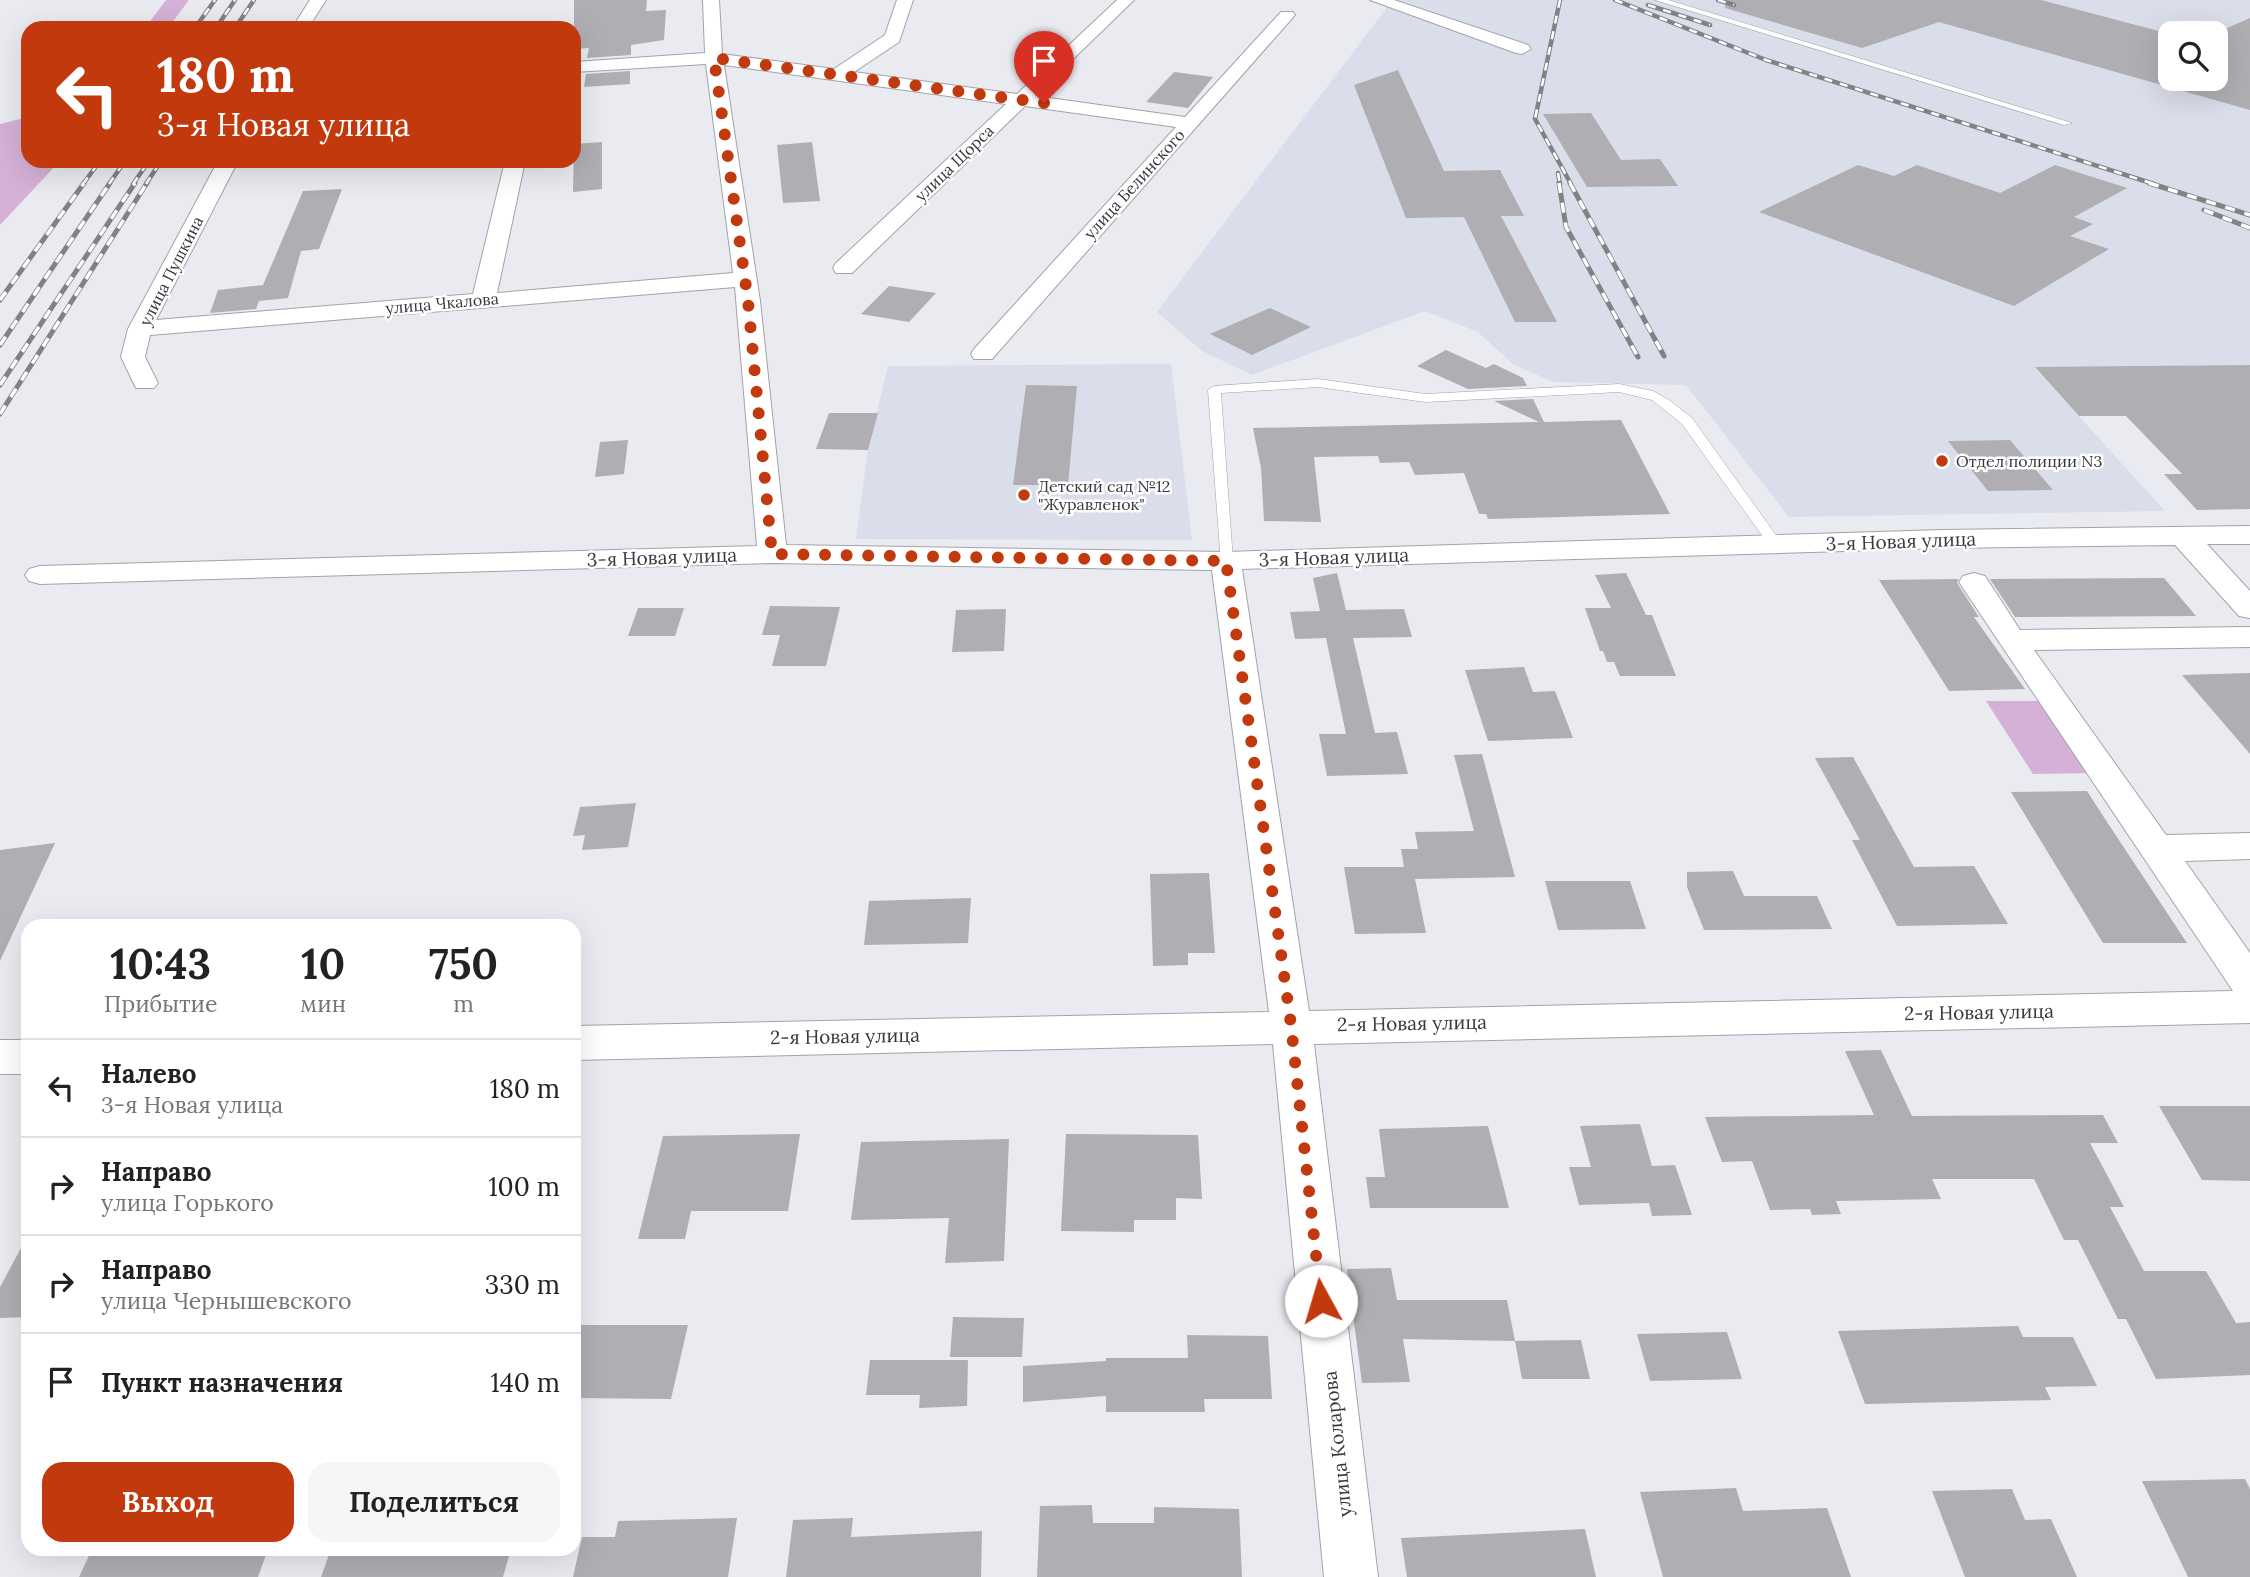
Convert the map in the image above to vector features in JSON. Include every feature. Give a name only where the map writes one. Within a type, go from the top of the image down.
[{"type":"street","points":[[304,21],[318,0]]},
{"type":"street","points":[[711,0],[714,58],[745,279],[772,554]]},
{"type":"street","points":[[836,75],[893,38],[905,0]]},
{"type":"street","name":"улица Щорса","points":[[844,268],[1126,0]]},
{"type":"street","points":[[1378,0],[1522,49]]},
{"type":"street","name":"улица Белинского","points":[[983,354],[1286,15]]},
{"type":"street","points":[[581,67],[714,58],[1188,123]]},
{"type":"street","name":"улица Пушкина","points":[[145,383],[133,357],[140,329],[224,168]]},
{"type":"street","points":[[484,299],[513,168]]},
{"type":"street","name":"улица Чкалова","points":[[140,329],[745,279]]},
{"type":"street","name":"3-я Новая улица","points":[[40,575],[772,554],[1226,561],[2250,535]]},
{"type":"street","points":[[2183,536],[2250,609]]},
{"type":"street","name":"улица Коларова","points":[[1226,561],[1291,1025],[1351,1577]]},
{"type":"street","points":[[1974,582],[2011,640],[2250,984]]},
{"type":"street","points":[[2011,640],[2250,637]]},
{"type":"street","points":[[2155,849],[2250,846]]},
{"type":"street","name":"2-я Новая улица","points":[[581,1043],[1291,1025],[2250,1007]]},
{"type":"street","points":[[0,1057],[21,1057]]},
{"type":"lane","points":[[1659,0],[2067,123]]},
{"type":"lane","points":[[1226,561],[1213,390],[1318,383],[1425,398],[1619,388],[1647,393],[1674,408],[1687,421],[1776,545]]},
{"type":"shaded area","points":[[166,0],[189,0],[173,21],[150,21]]},
{"type":"shaded area","points":[[1388,0],[2250,0],[2250,365],[2035,368],[2165,511],[1789,517],[1686,385],[1554,382],[1514,365],[1478,332],[1425,311],[1252,375],[1202,351],[1157,312],[1391,2]]},
{"type":"shaded area","points":[[21,119],[21,168],[53,168],[0,225],[0,124]]},
{"type":"shaded area","name":"Детский сад №12 \"Журавленок\"","points":[[1171,364],[1192,540],[856,539],[868,450],[888,366]]},
{"type":"shaded area","points":[[1986,701],[2044,701],[2095,773],[2033,774]]},
{"type":"building","points":[[574,0],[647,0],[646,11],[666,10],[664,40],[631,45],[631,55],[587,58],[589,48],[581,49],[581,21],[574,21]]},
{"type":"building","points":[[1726,0],[2041,0],[2158,31],[2158,84],[1939,22],[1862,48],[1725,8]]},
{"type":"building","points":[[2250,18],[2250,110],[2183,91],[2228,91],[2228,28]]},
{"type":"building","points":[[1398,70],[1444,171],[1500,170],[1524,216],[1501,216],[1557,322],[1515,322],[1464,217],[1406,218],[1354,85]]},
{"type":"building","points":[[630,71],[630,84],[584,87],[586,74]]},
{"type":"building","points":[[1174,72],[1213,77],[1188,108],[1146,102]]},
{"type":"building","points":[[1591,113],[1621,160],[1660,159],[1678,186],[1587,187],[1543,114]]},
{"type":"building","points":[[602,142],[602,189],[573,192],[574,168],[581,168],[581,144]]},
{"type":"building","points":[[812,142],[820,201],[783,203],[777,145]]},
{"type":"building","points":[[1858,165],[1894,176],[1917,165],[2000,193],[2055,165],[2127,188],[2074,217],[2093,224],[2070,236],[2109,249],[2014,306],[1759,212]]},
{"type":"building","points":[[342,189],[319,249],[301,251],[288,298],[259,301],[256,309],[210,313],[218,290],[263,285],[303,191]]},
{"type":"building","points":[[889,286],[936,293],[909,322],[861,314]]},
{"type":"building","points":[[1270,308],[1311,327],[1252,355],[1210,334]]},
{"type":"building","points":[[1446,350],[1486,368],[1494,364],[1523,378],[1527,386],[1468,389],[1417,366]]},
{"type":"building","points":[[2250,365],[2250,509],[2197,510],[2164,474],[2182,474],[2126,416],[2079,416],[2035,367]]},
{"type":"building","points":[[1026,385],[1077,386],[1068,485],[1013,485]]},
{"type":"building","points":[[1533,399],[1544,422],[1621,420],[1670,514],[1488,519],[1486,514],[1479,514],[1464,473],[1415,475],[1409,462],[1380,463],[1378,456],[1314,457],[1321,522],[1264,521],[1261,468],[1253,428],[1539,422],[1494,401]]},
{"type":"building","points":[[829,413],[878,413],[868,450],[816,449]]},
{"type":"building","points":[[628,440],[624,474],[595,477],[600,442]]},
{"type":"building","points":[[2010,440],[2053,490],[1988,491],[1948,441]]},
{"type":"building","points":[[1337,573],[1346,610],[1404,609],[1412,637],[1353,638],[1375,733],[1397,732],[1408,774],[1327,776],[1319,734],[1346,734],[1326,638],[1295,639],[1290,612],[1320,611],[1313,578]]},
{"type":"building","points":[[1626,573],[1646,615],[1652,615],[1676,676],[1620,676],[1614,662],[1607,662],[1603,651],[1600,651],[1585,608],[1611,608],[1595,575]]},
{"type":"building","points":[[2164,578],[2196,616],[2015,617],[1990,579]]},
{"type":"building","points":[[1958,579],[1957,583],[1979,617],[1974,617],[2025,689],[1949,691],[1879,580]]},
{"type":"building","points":[[770,606],[840,607],[826,666],[772,666],[780,635],[762,635]]},
{"type":"building","points":[[638,608],[684,608],[675,636],[628,636]]},
{"type":"building","points":[[1006,609],[1004,651],[952,652],[956,610]]},
{"type":"building","points":[[1524,667],[1533,692],[1555,691],[1573,738],[1488,741],[1465,670]]},
{"type":"building","points":[[2250,673],[2250,754],[2182,675]]},
{"type":"building","points":[[1482,754],[1515,877],[1415,879],[1426,933],[1355,934],[1344,867],[1404,867],[1401,849],[1418,849],[1415,832],[1474,831],[1454,755]]},
{"type":"building","points":[[1853,757],[1914,867],[1974,866],[2008,924],[1897,926],[1852,840],[1860,840],[1815,758]]},
{"type":"building","points":[[2087,791],[2187,943],[2103,943],[2011,792]]},
{"type":"building","points":[[636,803],[628,847],[582,850],[585,835],[573,836],[580,807]]},
{"type":"building","points":[[55,843],[0,961],[0,850]]},
{"type":"building","points":[[1733,871],[1744,896],[1817,896],[1832,929],[1704,930],[1687,887],[1687,872]]},
{"type":"building","points":[[1209,873],[1215,953],[1188,953],[1188,965],[1153,966],[1150,874]]},
{"type":"building","points":[[1545,881],[1630,881],[1646,929],[1558,930]]},
{"type":"building","points":[[971,898],[968,943],[864,945],[869,901]]},
{"type":"building","points":[[1881,1050],[1912,1116],[2103,1115],[2118,1143],[2090,1143],[2124,1207],[2110,1207],[2144,1271],[2206,1271],[2236,1323],[2250,1322],[2250,1375],[2156,1379],[2126,1319],[2118,1319],[2078,1240],[2064,1240],[2034,1179],[1932,1179],[1941,1199],[1836,1201],[1841,1214],[1812,1215],[1810,1209],[1770,1210],[1752,1161],[1722,1162],[1705,1117],[1874,1115],[1845,1051]]},
{"type":"building","points":[[2159,1106],[2250,1106],[2250,1181],[2202,1180]]},
{"type":"building","points":[[1640,1124],[1652,1166],[1675,1165],[1692,1215],[1652,1216],[1649,1203],[1579,1205],[1569,1167],[1591,1167],[1580,1126]]},
{"type":"building","points":[[1488,1126],[1509,1208],[1370,1208],[1366,1177],[1385,1177],[1379,1129]]},
{"type":"building","points":[[800,1134],[788,1211],[691,1211],[685,1239],[638,1239],[663,1136]]},
{"type":"building","points":[[1066,1134],[1198,1135],[1202,1199],[1176,1198],[1176,1220],[1134,1220],[1134,1232],[1061,1231]]},
{"type":"building","points":[[1009,1139],[1004,1261],[945,1263],[949,1218],[851,1220],[861,1142]]},
{"type":"building","points":[[21,1248],[21,1317],[0,1318],[0,1287]]},
{"type":"building","points":[[1391,1268],[1397,1300],[1507,1300],[1515,1341],[1403,1339],[1410,1382],[1362,1383],[1347,1269]]},
{"type":"building","points":[[953,1317],[1024,1318],[1022,1357],[950,1357]]},
{"type":"building","points":[[581,1325],[688,1325],[671,1399],[581,1398]]},
{"type":"building","points":[[2018,1326],[2023,1337],[2073,1337],[2097,1386],[2045,1387],[2051,1400],[1865,1404],[1838,1331]]},
{"type":"building","points":[[1727,1332],[1742,1379],[1650,1381],[1637,1334]]},
{"type":"building","points":[[1187,1335],[1268,1336],[1272,1399],[1204,1399],[1205,1412],[1106,1412],[1106,1396],[1023,1402],[1023,1366],[1106,1361],[1106,1358],[1188,1358]]},
{"type":"building","points":[[1581,1340],[1590,1379],[1522,1379],[1515,1341]]},
{"type":"building","points":[[870,1360],[968,1360],[967,1406],[919,1408],[920,1395],[866,1395]]},
{"type":"building","points":[[2245,1479],[2250,1489],[2250,1577],[2188,1577],[2142,1481]]},
{"type":"building","points":[[1736,1488],[1743,1511],[1827,1508],[1851,1577],[1663,1577],[1640,1492]]},
{"type":"building","points":[[2012,1489],[2025,1520],[2051,1519],[2077,1577],[1965,1577],[1932,1491]]},
{"type":"building","points":[[1092,1505],[1093,1523],[1154,1523],[1154,1507],[1239,1509],[1242,1577],[1037,1577],[1040,1506]]},
{"type":"building","points":[[737,1518],[728,1577],[573,1577],[578,1556],[581,1556],[582,1537],[615,1537],[618,1521]]},
{"type":"building","points":[[853,1518],[851,1537],[982,1531],[981,1577],[786,1577],[793,1520]]},
{"type":"building","points":[[1585,1529],[1596,1577],[1407,1577],[1401,1538]]},
{"type":"building","points":[[89,1556],[266,1556],[258,1577],[79,1577]]},
{"type":"building","points":[[328,1556],[509,1556],[503,1577],[321,1577]]},
{"type":"railway","points":[[200,21],[215,0]]},
{"type":"railway","points":[[221,21],[235,0]]},
{"type":"railway","points":[[240,21],[254,0]]},
{"type":"railway","points":[[1560,0],[1535,119],[1571,184]]},
{"type":"railway","points":[[1615,0],[1766,60],[2154,184]]},
{"type":"railway","points":[[1718,0],[1734,5]]},
{"type":"railway","points":[[1648,5],[1710,25]]},
{"type":"railway","points":[[83,184],[95,168]]},
{"type":"railway","points":[[109,184],[120,168]]},
{"type":"railway","points":[[133,184],[144,168]]},
{"type":"railway","points":[[146,184],[156,168]]},
{"type":"railway","points":[[1558,173],[1560,184]]},
{"type":"railway","points":[[0,300],[84,183]]},
{"type":"railway","points":[[0,345],[110,183]]},
{"type":"railway","points":[[0,385],[135,183]]},
{"type":"railway","points":[[0,414],[147,183]]},
{"type":"railway","points":[[1559,183],[1566,227],[1638,357]]},
{"type":"railway","points":[[1570,183],[1664,356]]},
{"type":"railway","points":[[2149,183],[2250,215]]},
{"type":"railway","points":[[2204,210],[2250,228]]},
{"type":"place","name":"Отдел полиции N3","points":[[1942,461]]},
{"type":"place","name":"Детский сад №12 \"Журавленок\"","points":[[1024,495]]},
{"type":"route","points":[[1044,103],[714,58],[748,301],[772,554],[1226,561],[1291,1025],[1321,1301]]}]
